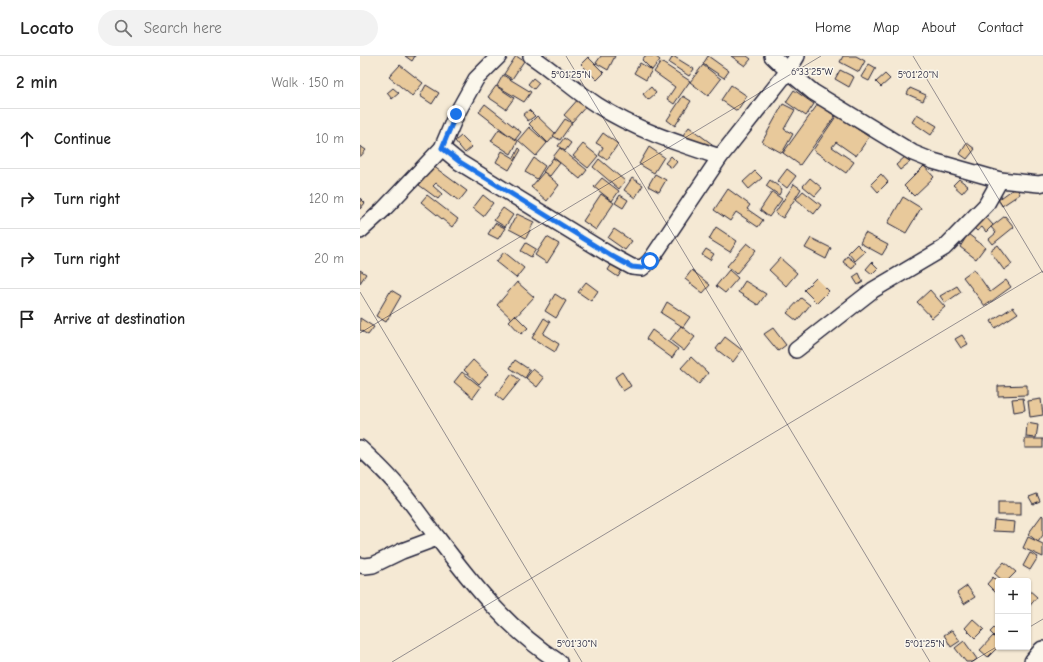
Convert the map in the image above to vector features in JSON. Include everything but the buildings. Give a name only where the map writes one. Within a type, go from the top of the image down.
[{"type":"main road","points":[[1034,662],[1043,651]]},
{"type":"street","points":[[360,231],[383,210],[442,148],[456,114],[476,79],[500,56]]},
{"type":"street","points":[[531,56],[592,101],[629,123],[663,139],[720,157]]},
{"type":"street","points":[[772,56],[813,92],[868,127],[913,153],[933,161],[1000,180],[1039,184],[1043,183]]},
{"type":"street","points":[[442,148],[460,162],[610,255],[632,267],[642,268],[650,261],[720,157],[788,71],[797,56]]},
{"type":"street","points":[[796,350],[873,290],[944,248],[986,205],[1000,180]]},
{"type":"street","points":[[360,448],[401,490],[437,538],[486,598],[508,622],[540,650],[559,662]]},
{"type":"street","points":[[360,565],[373,565],[402,551],[437,538]]},
{"type":"route","points":[[456,114],[442,148],[460,162],[610,255],[632,267],[642,268],[650,261]]}]
